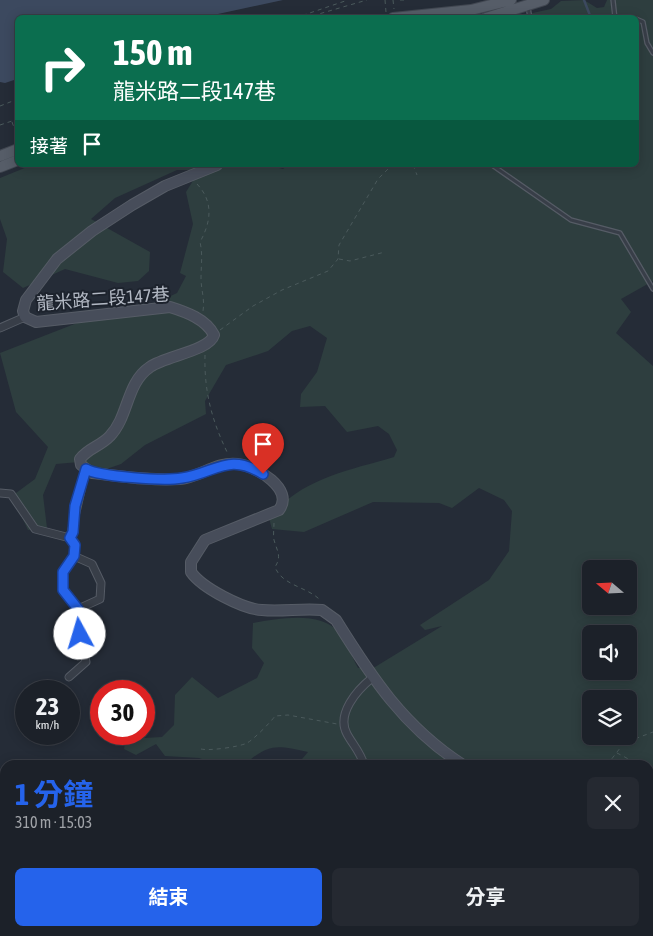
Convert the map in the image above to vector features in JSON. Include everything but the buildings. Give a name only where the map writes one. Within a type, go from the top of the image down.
[{"type":"main road","points":[[422,15],[470,10],[510,0]]},
{"type":"main road","points":[[496,15],[544,0]]},
{"type":"main road","points":[[0,156],[15,150]]},
{"type":"main road","points":[[0,167],[15,161]]},
{"type":"street","name":"龍米路二段147巷","points":[[212,167],[132,205],[92,232],[57,259],[26,300],[23,311],[25,317],[30,321],[45,322],[170,307],[187,313],[201,321],[210,328],[214,335]]},
{"type":"street","points":[[0,328],[25,317]]},
{"type":"street","points":[[214,335],[212,340],[206,345],[162,360],[139,376],[110,436],[85,452],[80,459],[81,465],[99,474],[180,479],[222,464],[233,464],[254,469],[271,480],[281,490],[283,504],[273,512],[205,540],[191,562],[191,572],[206,587],[260,610],[322,610],[336,620],[372,678],[431,743],[456,760]]},
{"type":"street","points":[[70,538],[73,532],[75,506],[86,469]]},
{"type":"street","points":[[0,493],[10,494],[35,529],[70,538],[75,545],[74,556],[63,572],[63,590],[78,609],[77,620],[86,662],[69,677]]},
{"type":"street","points":[[74,556],[92,564],[101,583],[100,600],[78,609]]},
{"type":"street","points":[[361,760],[343,724],[347,708],[362,686],[372,678]]},
{"type":"lane","points":[[613,0],[614,15]]},
{"type":"lane","points":[[528,6],[530,15]]},
{"type":"lane","points":[[639,20],[643,22],[647,43],[653,53]]},
{"type":"lane","points":[[495,167],[571,220],[620,233],[653,289]]},
{"type":"path","points":[[304,15],[349,0],[352,4]]},
{"type":"path","points":[[315,15],[367,0]]},
{"type":"path","points":[[385,0],[387,15]]},
{"type":"path","points":[[0,106],[15,100]]},
{"type":"path","points":[[0,125],[15,120]]},
{"type":"path","points":[[11,122],[15,131]]},
{"type":"path","points":[[214,335],[253,306],[282,290],[328,271],[338,259],[339,245],[378,179],[390,167]]},
{"type":"path","points":[[414,167],[417,175]]},
{"type":"path","points":[[190,176],[200,187],[210,209],[208,227],[200,242],[203,253],[201,280],[205,299],[201,321]]},
{"type":"path","points":[[338,259],[350,262],[385,252]]},
{"type":"path","points":[[206,345],[205,378],[209,408],[218,433],[233,464]]},
{"type":"path","points":[[273,512],[274,539],[278,549],[279,560],[275,567],[277,573],[290,583],[315,595],[321,600],[322,610]]},
{"type":"path","points":[[201,749],[208,751],[247,743],[266,727],[275,716],[288,715],[343,724]]},
{"type":"path","points":[[611,760],[624,743],[653,732]]},
{"type":"path","points":[[616,753],[630,760]]},
{"type":"shaded area","points":[[584,0],[597,8],[604,7],[607,0],[653,0],[653,281],[621,299],[631,312],[616,333],[653,366],[653,760],[301,760],[308,752],[280,747],[267,749],[250,760],[205,760],[165,756],[155,745],[155,737],[162,737],[174,725],[175,695],[192,677],[218,698],[257,678],[264,663],[252,648],[253,623],[286,618],[321,621],[339,633],[358,668],[375,667],[442,626],[425,630],[420,625],[489,580],[509,551],[512,511],[504,500],[479,488],[452,508],[439,503],[373,502],[304,532],[272,529],[269,518],[282,504],[296,494],[326,478],[394,457],[397,450],[389,434],[378,426],[347,432],[325,406],[300,407],[301,394],[317,372],[327,338],[310,326],[292,331],[268,351],[226,365],[205,401],[206,414],[145,445],[121,464],[95,473],[79,462],[56,464],[43,495],[47,528],[28,530],[12,496],[35,479],[48,447],[16,412],[0,353],[77,323],[130,315],[177,293],[186,276],[180,273],[193,224],[186,192],[196,176],[193,170],[177,170],[115,198],[91,219],[150,252],[149,271],[138,281],[118,283],[65,269],[23,288],[3,272],[7,239],[0,219],[0,178],[27,167],[276,167],[283,169],[286,167],[639,167],[639,15],[523,15],[551,9],[561,1]]},
{"type":"shaded area","points":[[125,745],[154,745],[136,755],[124,749]]},
{"type":"water","points":[[0,0],[283,0],[213,15],[15,15],[15,80],[5,83],[0,82]]},
{"type":"waterway","points":[[584,0],[590,15]]},
{"type":"route","points":[[80,634],[77,620],[78,609],[63,590],[63,572],[74,556],[75,545],[70,538],[73,532],[75,506],[86,469],[92,473],[99,474],[180,479],[196,475],[222,464],[240,464],[263,474]]}]
